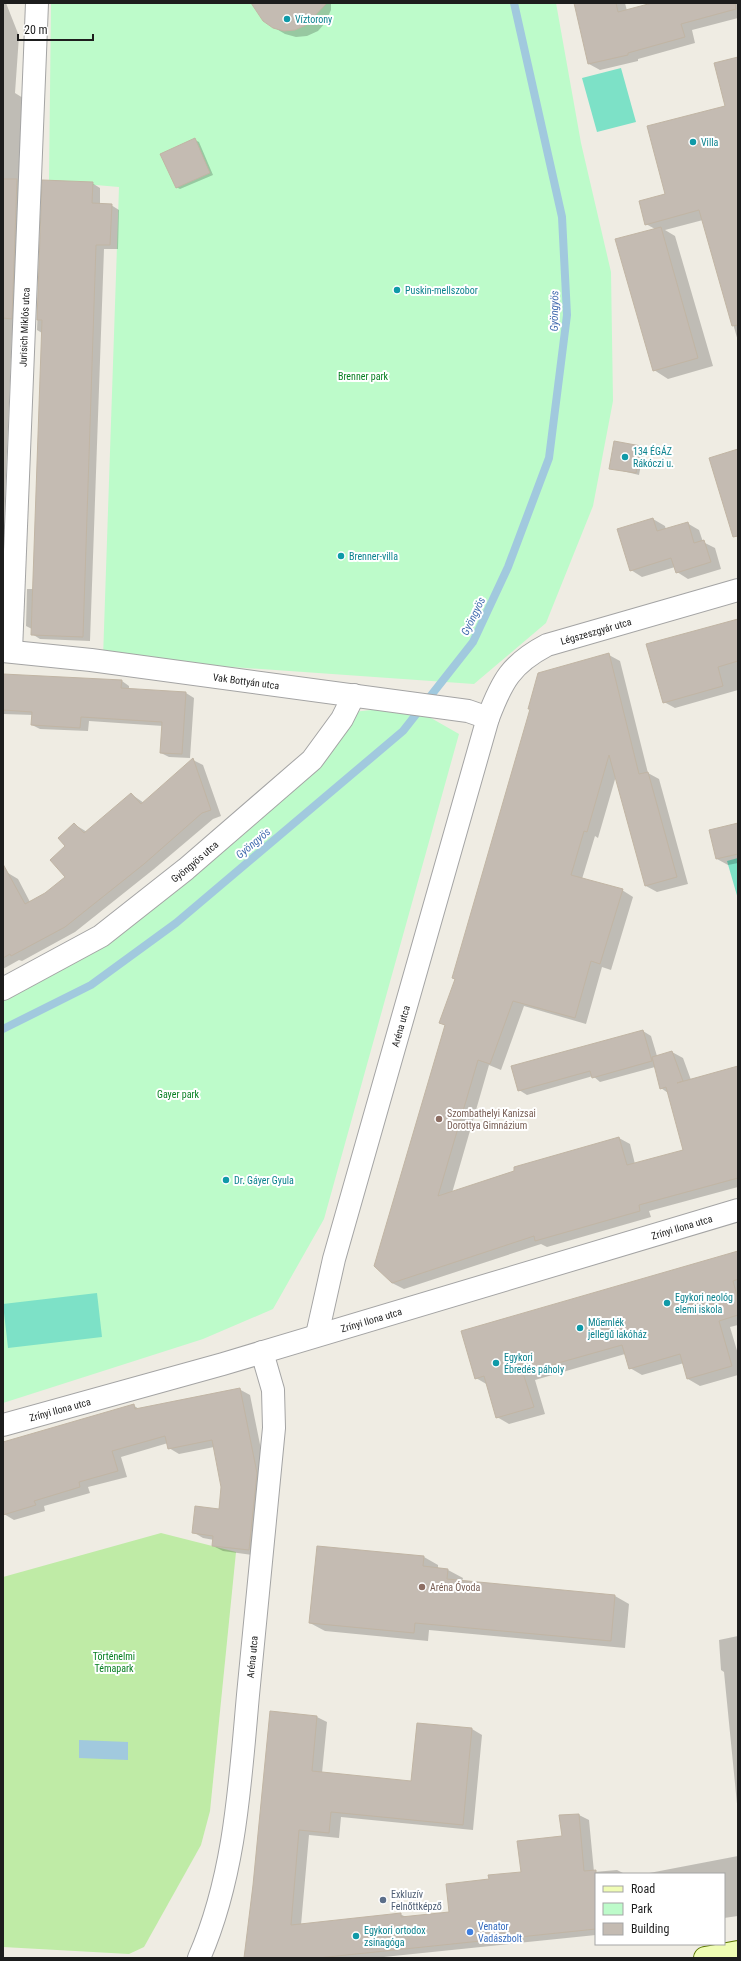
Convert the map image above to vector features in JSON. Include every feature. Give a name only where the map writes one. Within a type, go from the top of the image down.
[{"type":"street","name":"Jurisich Miklós utca","points":[[7,651],[37,3]]},
{"type":"street","name":"Légszeszgyár utca","points":[[488,718],[499,689],[513,669],[523,659],[547,645],[738,590]]},
{"type":"street","name":"Vak Bottyán utca","points":[[7,651],[456,709],[468,711],[488,718]]},
{"type":"street","name":"Gyöngyös utca","points":[[3,990],[101,936],[186,869],[312,760],[342,719],[354,695]]},
{"type":"street","name":"Aréna utca","points":[[317,1335],[336,1252],[488,718]]},
{"type":"street","name":"Zrínyi Ilona utca","points":[[3,1425],[262,1352],[738,1210]]},
{"type":"street","name":"Aréna utca","points":[[199,1958],[216,1911],[237,1810],[274,1428],[273,1390],[262,1352]]},
{"type":"street","points":[[705,1958],[738,1952]]},
{"type":"green space","name":"Brenner park","points":[[51,3],[556,3],[581,143],[611,272],[613,401],[593,506],[546,623],[474,684],[103,658],[119,187],[49,181]]},
{"type":"green space","points":[[621,68],[636,122],[597,132],[582,78]]},
{"type":"green space","name":"Gayer park","points":[[410,706],[459,734],[324,1219],[273,1309],[203,1339],[3,1403],[3,989],[188,867],[343,713]]},
{"type":"green space","points":[[738,858],[738,899],[727,861]]},
{"type":"green space","points":[[97,1293],[102,1337],[8,1348],[3,1304]]},
{"type":"green space","name":"Történelmi Témapark","points":[[161,1533],[236,1552],[210,1811],[201,1845],[144,1947],[129,1954],[3,1947],[3,1577]]},
{"type":"water","points":[[79,1740],[128,1742],[128,1760],[79,1758]]},
{"type":"building","name":"Víztorony","points":[[251,3],[327,3],[306,25],[295,30],[284,31],[273,28],[263,21]]},
{"type":"building","points":[[574,3],[616,3],[618,12],[652,3],[735,3],[736,9],[681,24],[685,37],[628,53],[628,55],[588,64]]},
{"type":"building","points":[[738,57],[738,325],[732,326],[699,210],[645,225],[639,201],[665,194],[647,126],[725,106],[714,63]]},
{"type":"building","points":[[195,138],[210,173],[176,188],[160,154]]},
{"type":"building","points":[[3,179],[17,179],[12,319],[3,318]]},
{"type":"building","points":[[42,180],[93,182],[92,203],[112,204],[110,245],[96,245],[83,637],[31,635],[42,320],[37,320]]},
{"type":"building","points":[[661,227],[698,358],[653,371],[615,239]]},
{"type":"building","name":"134 ÉGÁZ Rákóczi u.","points":[[614,441],[641,446],[636,473],[609,469]]},
{"type":"building","points":[[738,449],[738,536],[733,537],[709,458]]},
{"type":"building","points":[[653,518],[657,531],[688,522],[694,543],[704,540],[711,562],[676,573],[671,558],[630,571],[617,529]]},
{"type":"building","points":[[738,619],[738,661],[718,667],[723,686],[663,703],[646,644]]},
{"type":"building","points":[[609,653],[639,774],[648,772],[677,877],[645,886],[609,755],[587,832],[584,831],[571,875],[623,889],[600,964],[591,961],[575,1018],[513,1001],[490,1064],[478,1060],[438,1196],[514,1171],[514,1167],[619,1137],[627,1165],[683,1150],[666,1087],[660,1089],[652,1057],[672,1051],[683,1081],[677,1083],[738,1066],[738,1178],[639,1205],[640,1211],[535,1241],[534,1236],[392,1283],[374,1266],[445,1025],[439,1023],[455,979],[452,978],[530,709],[528,709],[538,673]]},
{"type":"building","points":[[3,674],[122,680],[121,688],[186,692],[182,754],[160,753],[162,722],[81,717],[80,728],[31,725],[32,712],[3,710]]},
{"type":"building","points":[[193,758],[211,810],[202,813],[144,864],[65,927],[11,956],[10,954],[3,958],[3,864],[25,904],[45,893],[65,877],[50,860],[65,846],[58,838],[74,823],[84,833],[131,793],[141,804]]},
{"type":"building","points":[[738,823],[738,854],[716,859],[709,830]]},
{"type":"building","points":[[643,1030],[652,1061],[592,1078],[590,1071],[518,1091],[511,1066]]},
{"type":"building","points":[[738,1251],[738,1279],[733,1281],[738,1299],[738,1315],[719,1321],[732,1366],[687,1379],[680,1354],[629,1369],[622,1345],[523,1373],[534,1407],[496,1418],[484,1376],[475,1379],[461,1331]]},
{"type":"building","points":[[240,1388],[257,1473],[249,1550],[212,1546],[213,1536],[192,1533],[195,1506],[219,1509],[221,1487],[212,1440],[168,1449],[165,1436],[112,1451],[118,1471],[79,1482],[80,1487],[34,1501],[36,1505],[3,1515],[3,1442],[134,1404],[135,1409]]},
{"type":"building","name":"Aréna Óvoda","points":[[317,1546],[424,1556],[423,1566],[448,1569],[447,1579],[615,1595],[611,1641],[415,1623],[414,1633],[309,1623]]},
{"type":"building","points":[[270,1711],[317,1716],[312,1771],[411,1781],[417,1723],[472,1728],[463,1825],[331,1812],[329,1833],[299,1830],[291,1925],[401,1913],[401,1917],[449,1912],[446,1884],[489,1879],[488,1875],[521,1872],[517,1841],[562,1836],[559,1815],[579,1814],[584,1871],[596,1870],[595,1929],[318,1958],[244,1958],[253,1885]]},
{"type":"waterway","name":"Gyöngyös","points":[[3,1029],[91,985],[176,923],[403,731],[473,642],[508,567],[549,458],[567,315],[562,217],[514,3]]},
{"type":"place","name":"Víztorony","points":[[287,19]]},
{"type":"place","name":"Villa","points":[[693,142]]},
{"type":"place","name":"Puskin-mellszobor","points":[[397,290]]},
{"type":"place","name":"134 ÉGÁZ Rákóczi u.","points":[[625,457]]},
{"type":"place","name":"Brenner-villa","points":[[341,556]]},
{"type":"place","name":"Szombathelyi Kanizsai Dorottya Gimnázium","points":[[439,1119]]},
{"type":"place","name":"Dr. Gáyer Gyula","points":[[226,1180]]},
{"type":"place","name":"Egykori neológ elemi iskola","points":[[667,1303]]},
{"type":"place","name":"Műemlék jellegű lakóház","points":[[580,1328]]},
{"type":"place","name":"Egykori Ébredés páholy","points":[[496,1363]]},
{"type":"place","name":"Aréna Óvoda","points":[[422,1587]]},
{"type":"place","name":"Exkluzív Felnőttképző","points":[[383,1900]]},
{"type":"place","name":"Venator Vadászbolt","points":[[470,1932]]},
{"type":"place","name":"Egykori ortodox zsinagóga","points":[[356,1936]]}]
